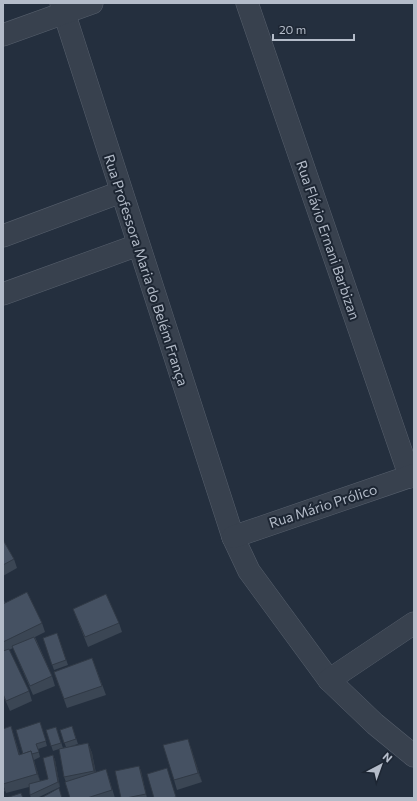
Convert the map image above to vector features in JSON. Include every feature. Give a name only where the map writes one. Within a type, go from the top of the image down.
[{"type":"street","points":[[3,35],[63,8],[92,3]]},
{"type":"street","name":"Rua Flávio Ernani Barbizan","points":[[247,3],[412,476]]},
{"type":"street","name":"Rua Professora Maria do Belém França","points":[[63,8],[232,536],[249,571],[329,680],[375,724],[414,756]]},
{"type":"street","points":[[3,236],[121,192]]},
{"type":"street","points":[[3,294],[138,245]]},
{"type":"street","name":"Rua Mário Prólico","points":[[232,536],[412,476]]},
{"type":"street","points":[[329,680],[414,623]]},
{"type":"building","points":[[3,540],[14,559],[3,565]]},
{"type":"building","points":[[27,592],[42,623],[3,642],[3,604]]},
{"type":"building","points":[[106,594],[119,623],[85,637],[73,609]]},
{"type":"building","points":[[57,633],[66,660],[52,665],[43,638]]},
{"type":"building","points":[[34,637],[52,676],[30,686],[12,646]]},
{"type":"building","points":[[9,649],[29,691],[6,701],[3,694],[3,651]]},
{"type":"building","points":[[92,658],[102,686],[64,699],[54,672]]},
{"type":"building","points":[[40,722],[46,741],[36,744],[39,752],[32,754],[31,751],[23,754],[16,730]]},
{"type":"building","points":[[11,726],[19,755],[31,751],[37,774],[3,784],[3,729]]},
{"type":"building","points":[[72,726],[76,739],[64,743],[60,730]]},
{"type":"building","points":[[56,727],[61,743],[51,746],[46,730]]},
{"type":"building","points":[[188,739],[198,773],[174,780],[163,745]]},
{"type":"building","points":[[88,743],[94,771],[64,777],[59,749]]},
{"type":"building","points":[[53,755],[58,782],[30,795],[29,784],[48,779],[43,758]]},
{"type":"building","points":[[139,766],[146,794],[121,798],[115,771]]},
{"type":"building","points":[[167,768],[176,797],[154,798],[147,774]]},
{"type":"building","points":[[106,769],[112,790],[87,798],[70,798],[65,782]]},
{"type":"building","points":[[59,788],[62,798],[41,798]]},
{"type":"building","points":[[21,793],[23,798],[6,798]]}]
